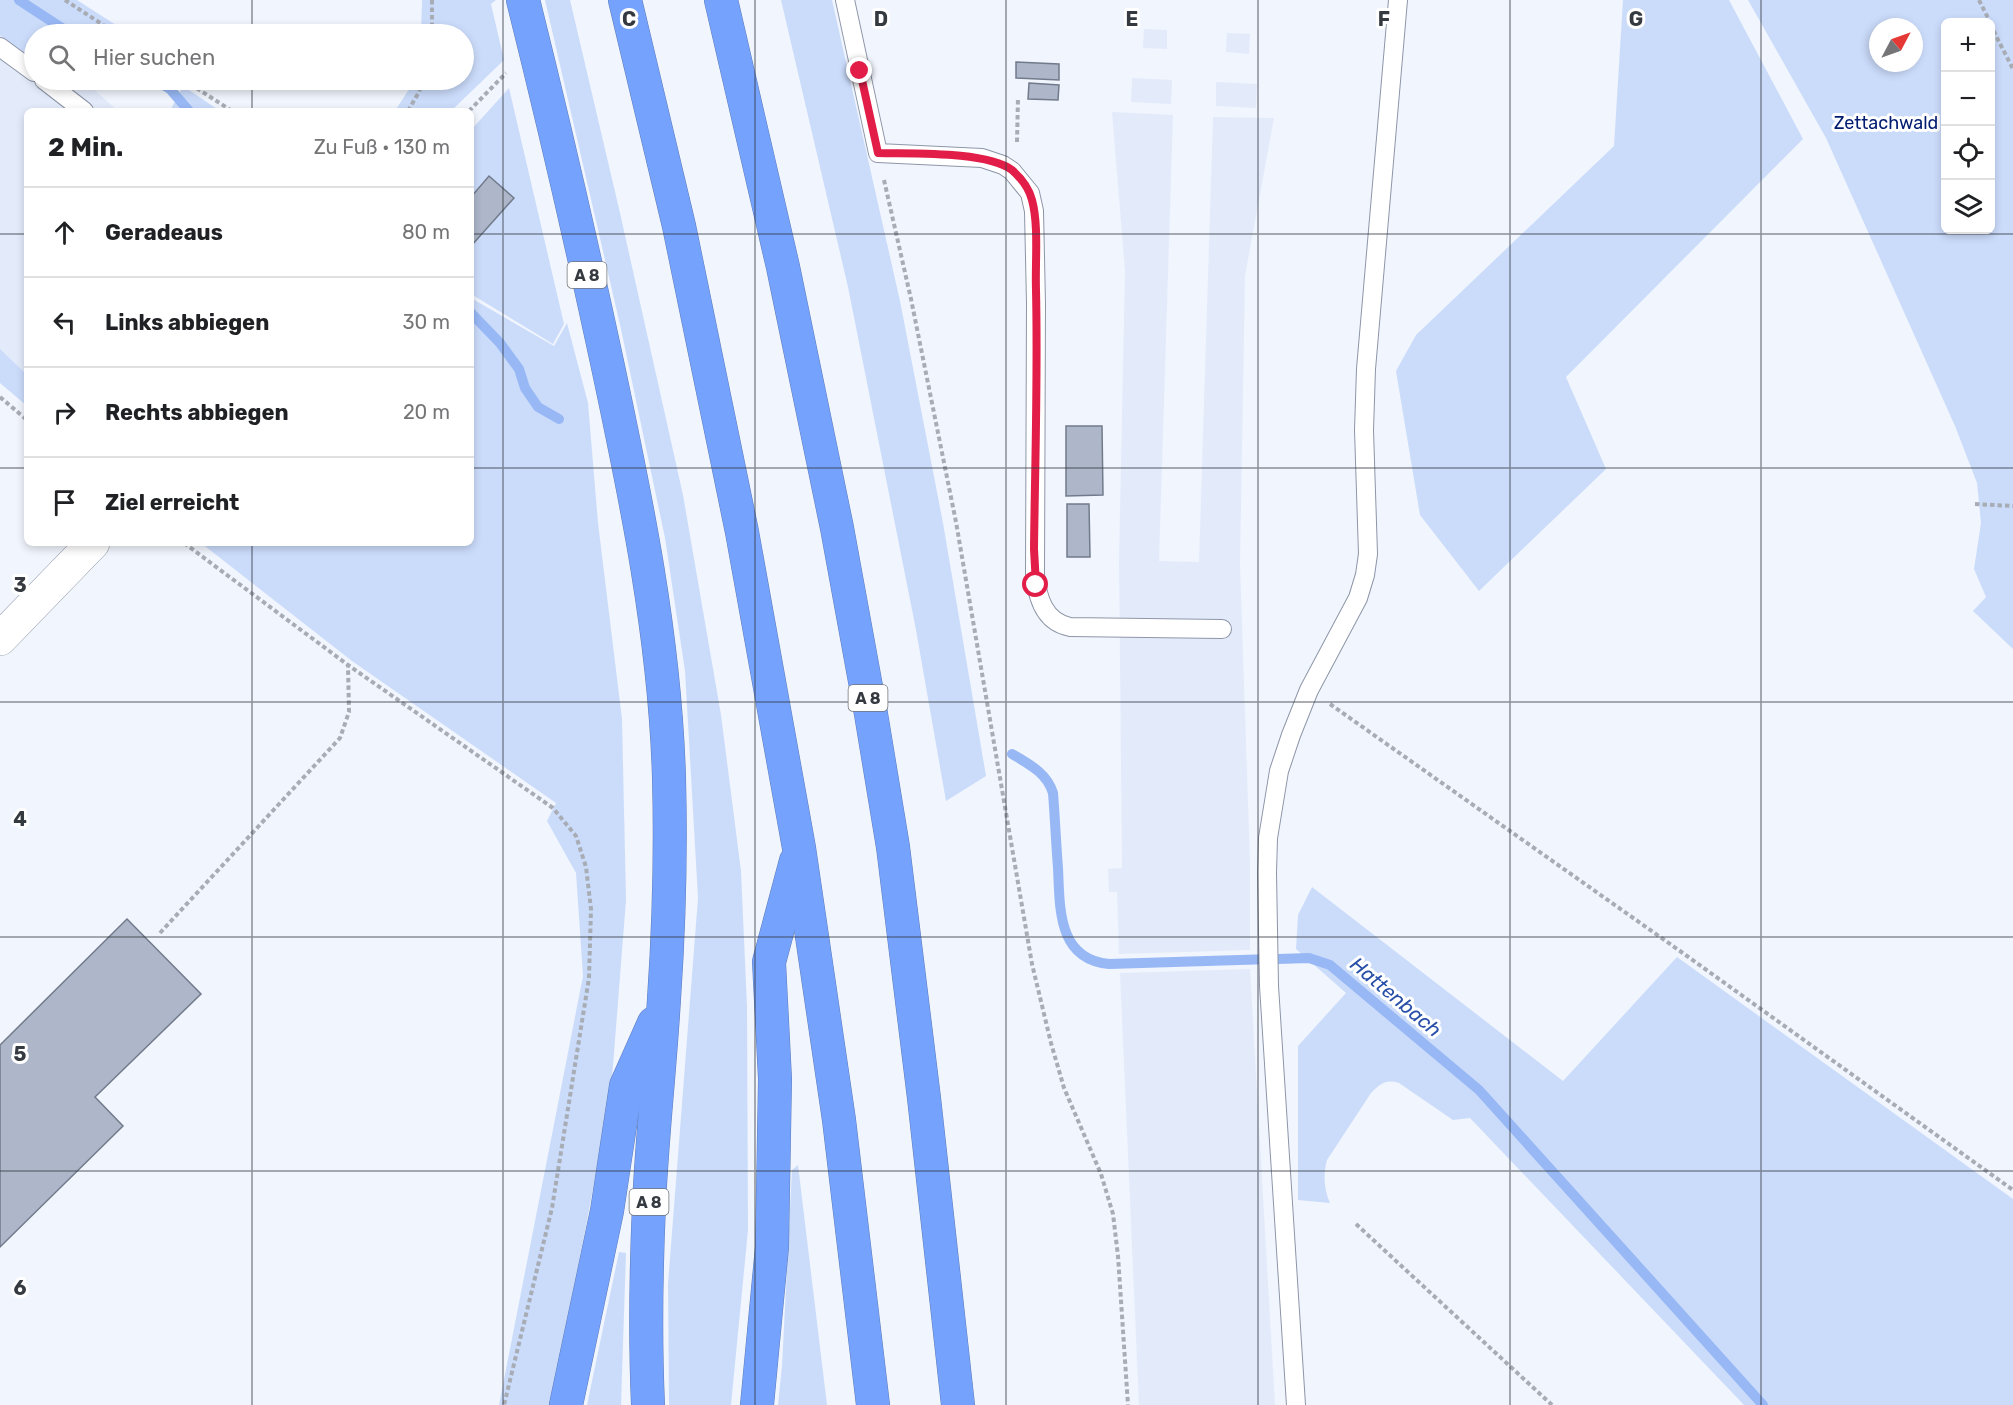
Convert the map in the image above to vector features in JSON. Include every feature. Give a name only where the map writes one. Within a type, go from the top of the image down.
[{"type":"highway","name":"A 8","points":[[523,0],[620,425],[646,563],[660,665],[669,775],[669,891],[664,999],[649,1203],[645,1328],[648,1405]]},
{"type":"highway","points":[[624,0],[679,226],[738,509],[799,848],[839,1120],[873,1405]]},
{"type":"highway","name":"A 8","points":[[721,0],[786,279],[837,528],[871,714],[895,858],[958,1405]]},
{"type":"highway","points":[[757,1405],[772,1247],[775,1079],[770,962],[799,848]]},
{"type":"highway","points":[[566,1405],[607,1211],[626,1086],[664,999]]},
{"type":"street","points":[[0,639],[90,546]]},
{"type":"lane","points":[[844,0],[878,153],[982,158],[1003,165],[1012,171],[1030,193],[1034,211],[1036,304],[1035,574],[1038,594],[1044,610],[1056,622],[1070,627],[1222,629]]},
{"type":"lane","points":[[1296,1405],[1269,986],[1268,838],[1273,802],[1291,735],[1309,690],[1358,598],[1365,575],[1368,554],[1364,430],[1366,369],[1398,0]]},
{"type":"lane","points":[[0,47],[24,65]]},
{"type":"lane","points":[[57,90],[80,108]]},
{"type":"path","points":[[65,0],[102,24]]},
{"type":"path","points":[[432,0],[432,24]]},
{"type":"path","points":[[1979,0],[1988,18]]},
{"type":"path","points":[[1995,33],[2013,69]]},
{"type":"path","points":[[472,108],[508,71]]},
{"type":"path","points":[[199,90],[227,108]]},
{"type":"path","points":[[410,108],[420,90]]},
{"type":"path","points":[[1018,98],[1018,111]]},
{"type":"path","points":[[878,153],[912,300],[956,522],[1032,964],[1064,1088],[1101,1174],[1113,1214],[1119,1256],[1128,1405]]},
{"type":"path","points":[[0,397],[24,417]]},
{"type":"path","points":[[1975,504],[2013,506]]},
{"type":"path","points":[[188,546],[348,665],[554,808],[576,836],[586,867],[591,909],[589,978],[552,1208],[504,1405]]},
{"type":"path","points":[[160,933],[340,738],[350,712],[348,665]]},
{"type":"path","points":[[1309,690],[1680,951],[2013,1190]]},
{"type":"path","points":[[1356,1224],[1552,1405]]},
{"type":"shaded area","points":[[0,6],[24,58],[24,90],[94,90],[115,108],[24,108],[24,399],[0,379]]},
{"type":"shaded area","points":[[1144,29],[1167,30],[1167,49],[1143,48]]},
{"type":"shaded area","points":[[1227,33],[1250,34],[1249,54],[1226,52]]},
{"type":"shaded area","points":[[1132,78],[1172,80],[1171,104],[1131,102]]},
{"type":"shaded area","points":[[1216,82],[1257,84],[1256,108],[1216,106]]},
{"type":"shaded area","points":[[1112,112],[1173,115],[1159,561],[1199,562],[1213,117],[1274,118],[1245,276],[1240,564],[1250,861],[1250,950],[1119,954],[1117,892],[1109,892],[1108,869],[1122,868],[1119,560],[1125,271]]},
{"type":"shaded area","points":[[1250,969],[1275,1405],[1139,1405],[1120,973]]},
{"type":"green space","points":[[0,0],[77,0],[114,24],[24,24],[24,55],[0,35]]},
{"type":"green space","points":[[422,0],[496,0],[491,4],[504,60],[474,89],[474,24],[421,24]]},
{"type":"green space","points":[[545,0],[570,0],[683,495],[721,715],[741,871],[747,1007],[748,1230],[731,1405],[669,1405],[668,1284],[698,898],[685,671],[665,538],[621,329]]},
{"type":"green space","points":[[781,0],[832,0],[900,301],[943,523],[986,776],[946,801],[916,630],[848,287]]},
{"type":"green space","points":[[1623,0],[1729,0],[1803,139],[1566,377],[1606,469],[1479,591],[1420,515],[1396,371],[1416,335],[1614,146]]},
{"type":"green space","name":"Zettachwald","points":[[1748,0],[2013,0],[2013,649],[1973,611],[1986,597],[1974,569],[1981,523],[1977,483],[1955,426],[1826,138]]},
{"type":"green space","points":[[509,88],[564,324],[553,344],[474,296],[474,127]]},
{"type":"green space","points":[[181,90],[189,90],[216,108],[172,108]]},
{"type":"green space","points":[[409,90],[473,90],[454,108],[397,108]]},
{"type":"green space","points":[[474,300],[554,346],[567,323],[588,403],[598,523],[622,719],[626,900],[611,1091],[550,1405],[499,1405],[583,976],[576,873],[547,821],[556,803],[352,661],[205,546],[474,546]]},
{"type":"green space","points":[[0,349],[24,372],[24,403],[0,383]]},
{"type":"green space","points":[[1312,887],[1563,1081],[1677,957],[2013,1199],[2013,1405],[1744,1405],[1470,1118],[1453,1120],[1399,1083],[1384,1083],[1371,1093],[1327,1160],[1325,1182],[1330,1203],[1298,1200],[1298,1046],[1346,993],[1296,949],[1298,915]]},
{"type":"green space","points":[[798,1165],[827,1405],[778,1405],[792,1170]]},
{"type":"green space","points":[[619,1252],[626,1253],[621,1405],[587,1405]]},
{"type":"building","points":[[1016,62],[1059,64],[1059,80],[1016,78]]},
{"type":"building","points":[[1029,83],[1059,85],[1058,100],[1028,99]]},
{"type":"building","points":[[489,176],[514,198],[474,243],[474,194]]},
{"type":"building","points":[[1066,426],[1102,426],[1103,495],[1066,496]]},
{"type":"building","points":[[1067,504],[1089,504],[1090,557],[1067,557]]},
{"type":"building","points":[[127,919],[201,994],[95,1097],[123,1126],[0,1247],[0,1045]]},
{"type":"waterway","name":"Hattenbach","points":[[19,0],[56,24]]},
{"type":"waterway","name":"Hattenbach","points":[[171,90],[186,108]]},
{"type":"waterway","name":"Hattenbach","points":[[474,316],[500,343],[519,369],[525,388],[538,407],[559,419]]},
{"type":"waterway","name":"Hattenbach","points":[[1012,754],[1031,765],[1042,775],[1053,793],[1061,914],[1071,942],[1079,952],[1092,960],[1109,964],[1309,958],[1330,965],[1479,1090],[1763,1405]]},
{"type":"route","points":[[860,71],[878,153],[982,158],[1003,165],[1012,171],[1030,193],[1034,211],[1036,304],[1034,549],[1036,585]]}]
